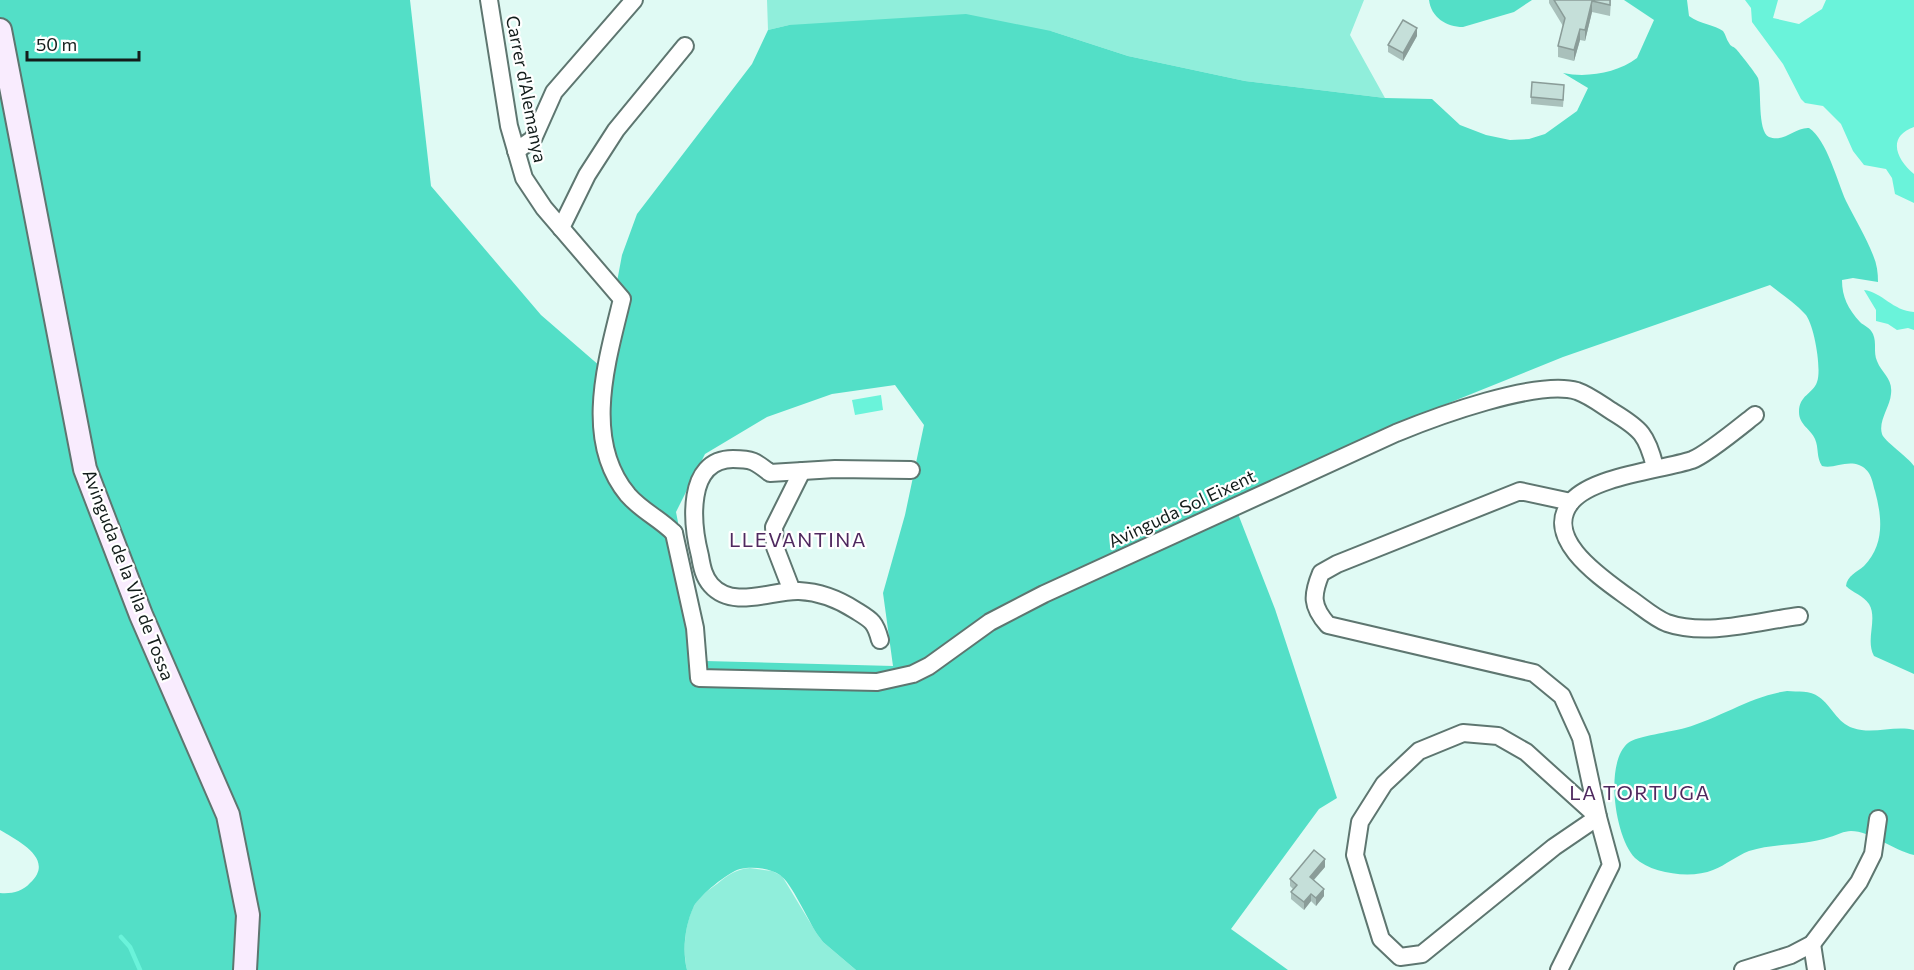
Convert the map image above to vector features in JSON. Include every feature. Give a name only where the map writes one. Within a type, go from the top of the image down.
[{"type":"main road","name":"Avinguda de la Vila de Tossa","points":[[0,30],[85,469],[141,615],[228,814],[248,915],[244,970]]},
{"type":"street","name":"Carrer d'Alemanya","points":[[489,0],[509,126],[524,178],[544,208],[622,299],[605,369],[601,419],[607,460],[627,494],[644,511],[662,520],[674,533]]},
{"type":"street","points":[[516,151],[533,139],[554,92],[634,0]]},
{"type":"street","points":[[561,228],[587,176],[616,130],[686,46]]},
{"type":"street","name":"Avinguda Sol Eixent","points":[[674,533],[695,628],[699,678],[877,682],[913,674],[929,666],[1005,613],[1374,442],[1456,410],[1534,391],[1577,391],[1637,427],[1649,446],[1655,467]]},
{"type":"street","points":[[1755,416],[1694,459],[1655,467],[1588,488],[1571,502],[1562,520],[1567,539],[1580,559],[1613,586],[1667,623],[1719,628],[1798,616]]},
{"type":"street","points":[[880,640],[876,626],[844,602],[823,594],[792,591],[740,598],[717,592],[705,578],[693,527],[695,497],[701,478],[713,463],[729,459],[753,460],[770,473],[835,469],[911,470]]},
{"type":"street","points":[[792,591],[775,547],[774,527],[802,471]]},
{"type":"street","points":[[1559,970],[1611,865],[1581,738],[1562,696],[1534,673],[1328,625],[1320,616],[1315,605],[1314,591],[1321,573],[1337,564],[1520,491],[1571,502]]},
{"type":"street","points":[[674,533],[693,527]]},
{"type":"street","points":[[1463,733],[1498,736],[1527,752],[1598,817],[1554,847],[1422,954],[1400,957],[1381,939],[1355,855],[1360,822],[1384,784],[1419,751],[1463,733]]},
{"type":"street","points":[[1743,970],[1791,956],[1812,944],[1859,882],[1873,854],[1878,819]]},
{"type":"street","points":[[1812,944],[1816,970]]},
{"type":"shaded area","points":[[0,0],[410,0],[431,186],[541,315],[601,367],[622,255],[637,214],[752,64],[768,30],[789,25],[966,14],[1051,31],[1128,56],[1245,81],[1385,98],[1432,99],[1460,125],[1486,135],[1510,140],[1529,139],[1545,134],[1577,111],[1588,88],[1563,73],[1582,75],[1602,73],[1637,58],[1654,20],[1624,0],[1687,0],[1689,16],[1723,31],[1730,44],[1757,76],[1761,119],[1765,133],[1769,137],[1780,138],[1809,128],[1821,142],[1875,262],[1878,282],[1853,278],[1842,280],[1842,286],[1846,302],[1852,312],[1873,334],[1877,361],[1889,380],[1891,394],[1883,419],[1882,434],[1914,466],[1914,674],[1874,656],[1871,643],[1872,616],[1869,604],[1846,586],[1850,577],[1871,558],[1879,539],[1879,511],[1872,479],[1869,473],[1859,465],[1849,463],[1827,467],[1820,463],[1815,439],[1803,424],[1799,412],[1801,402],[1817,382],[1818,358],[1814,336],[1805,314],[1770,285],[1563,357],[1414,417],[1233,501],[1275,609],[1337,798],[1319,809],[1231,929],[1288,970],[856,970],[823,942],[794,893],[780,875],[761,868],[750,868],[740,869],[721,879],[694,906],[685,938],[687,970],[0,970],[0,893],[12,893],[23,888],[37,874],[39,866],[32,852],[0,830]],"holes":[[[895,385],[924,425],[905,515],[883,593],[893,666],[705,661],[676,512],[705,454],[767,417],[832,394]]]},
{"type":"shaded area","points":[[767,0],[1364,0],[1350,35],[1385,98],[1245,81],[1128,56],[1051,31],[789,25],[768,30]]},
{"type":"shaded area","points":[[1429,0],[1532,0],[1514,12],[1457,27],[1440,20],[1430,6]]},
{"type":"shaded area","points":[[1745,0],[1778,0],[1773,18],[1799,24],[1822,9],[1826,0],[1914,0],[1914,127],[1905,131],[1900,137],[1897,149],[1903,162],[1914,174],[1914,203],[1895,194],[1892,178],[1886,169],[1864,165],[1853,151],[1841,124],[1823,106],[1805,103],[1801,99],[1783,64],[1752,22],[1751,8]]},
{"type":"shaded area","points":[[1864,290],[1900,308],[1914,312],[1914,330],[1908,328],[1897,330],[1888,324],[1876,321],[1876,310]]},
{"type":"shaded area","points":[[881,395],[883,410],[855,415],[852,400]]},
{"type":"shaded area","points":[[1787,691],[1808,692],[1815,695],[1824,701],[1847,726],[1853,728],[1868,731],[1914,730],[1914,855],[1866,834],[1851,831],[1820,840],[1749,851],[1704,873],[1684,874],[1662,871],[1651,868],[1635,858],[1622,834],[1615,800],[1616,767],[1628,743],[1646,736],[1685,728],[1761,697]]},
{"type":"shaded area","points":[[750,868],[772,871],[782,876],[823,942],[856,970],[687,970],[686,933],[694,905],[703,894],[729,875]]},
{"type":"building","points":[[1554,0],[1610,0],[1610,5],[1592,1],[1585,30],[1580,29],[1574,50],[1558,46],[1565,18]]},
{"type":"building","points":[[1403,20],[1417,28],[1403,53],[1388,45]]},
{"type":"building","points":[[1532,82],[1564,85],[1563,100],[1531,97]]},
{"type":"building","points":[[1314,850],[1325,859],[1310,877],[1324,889],[1316,898],[1311,894],[1304,902],[1291,892],[1297,885],[1290,879]]},
{"type":"waterway","points":[[121,937],[130,947],[140,970]]},
{"type":"district","name":"LLEVANTINA","points":[[798,540]]},
{"type":"district","name":"LA TORTUGA","points":[[1640,793]]}]
